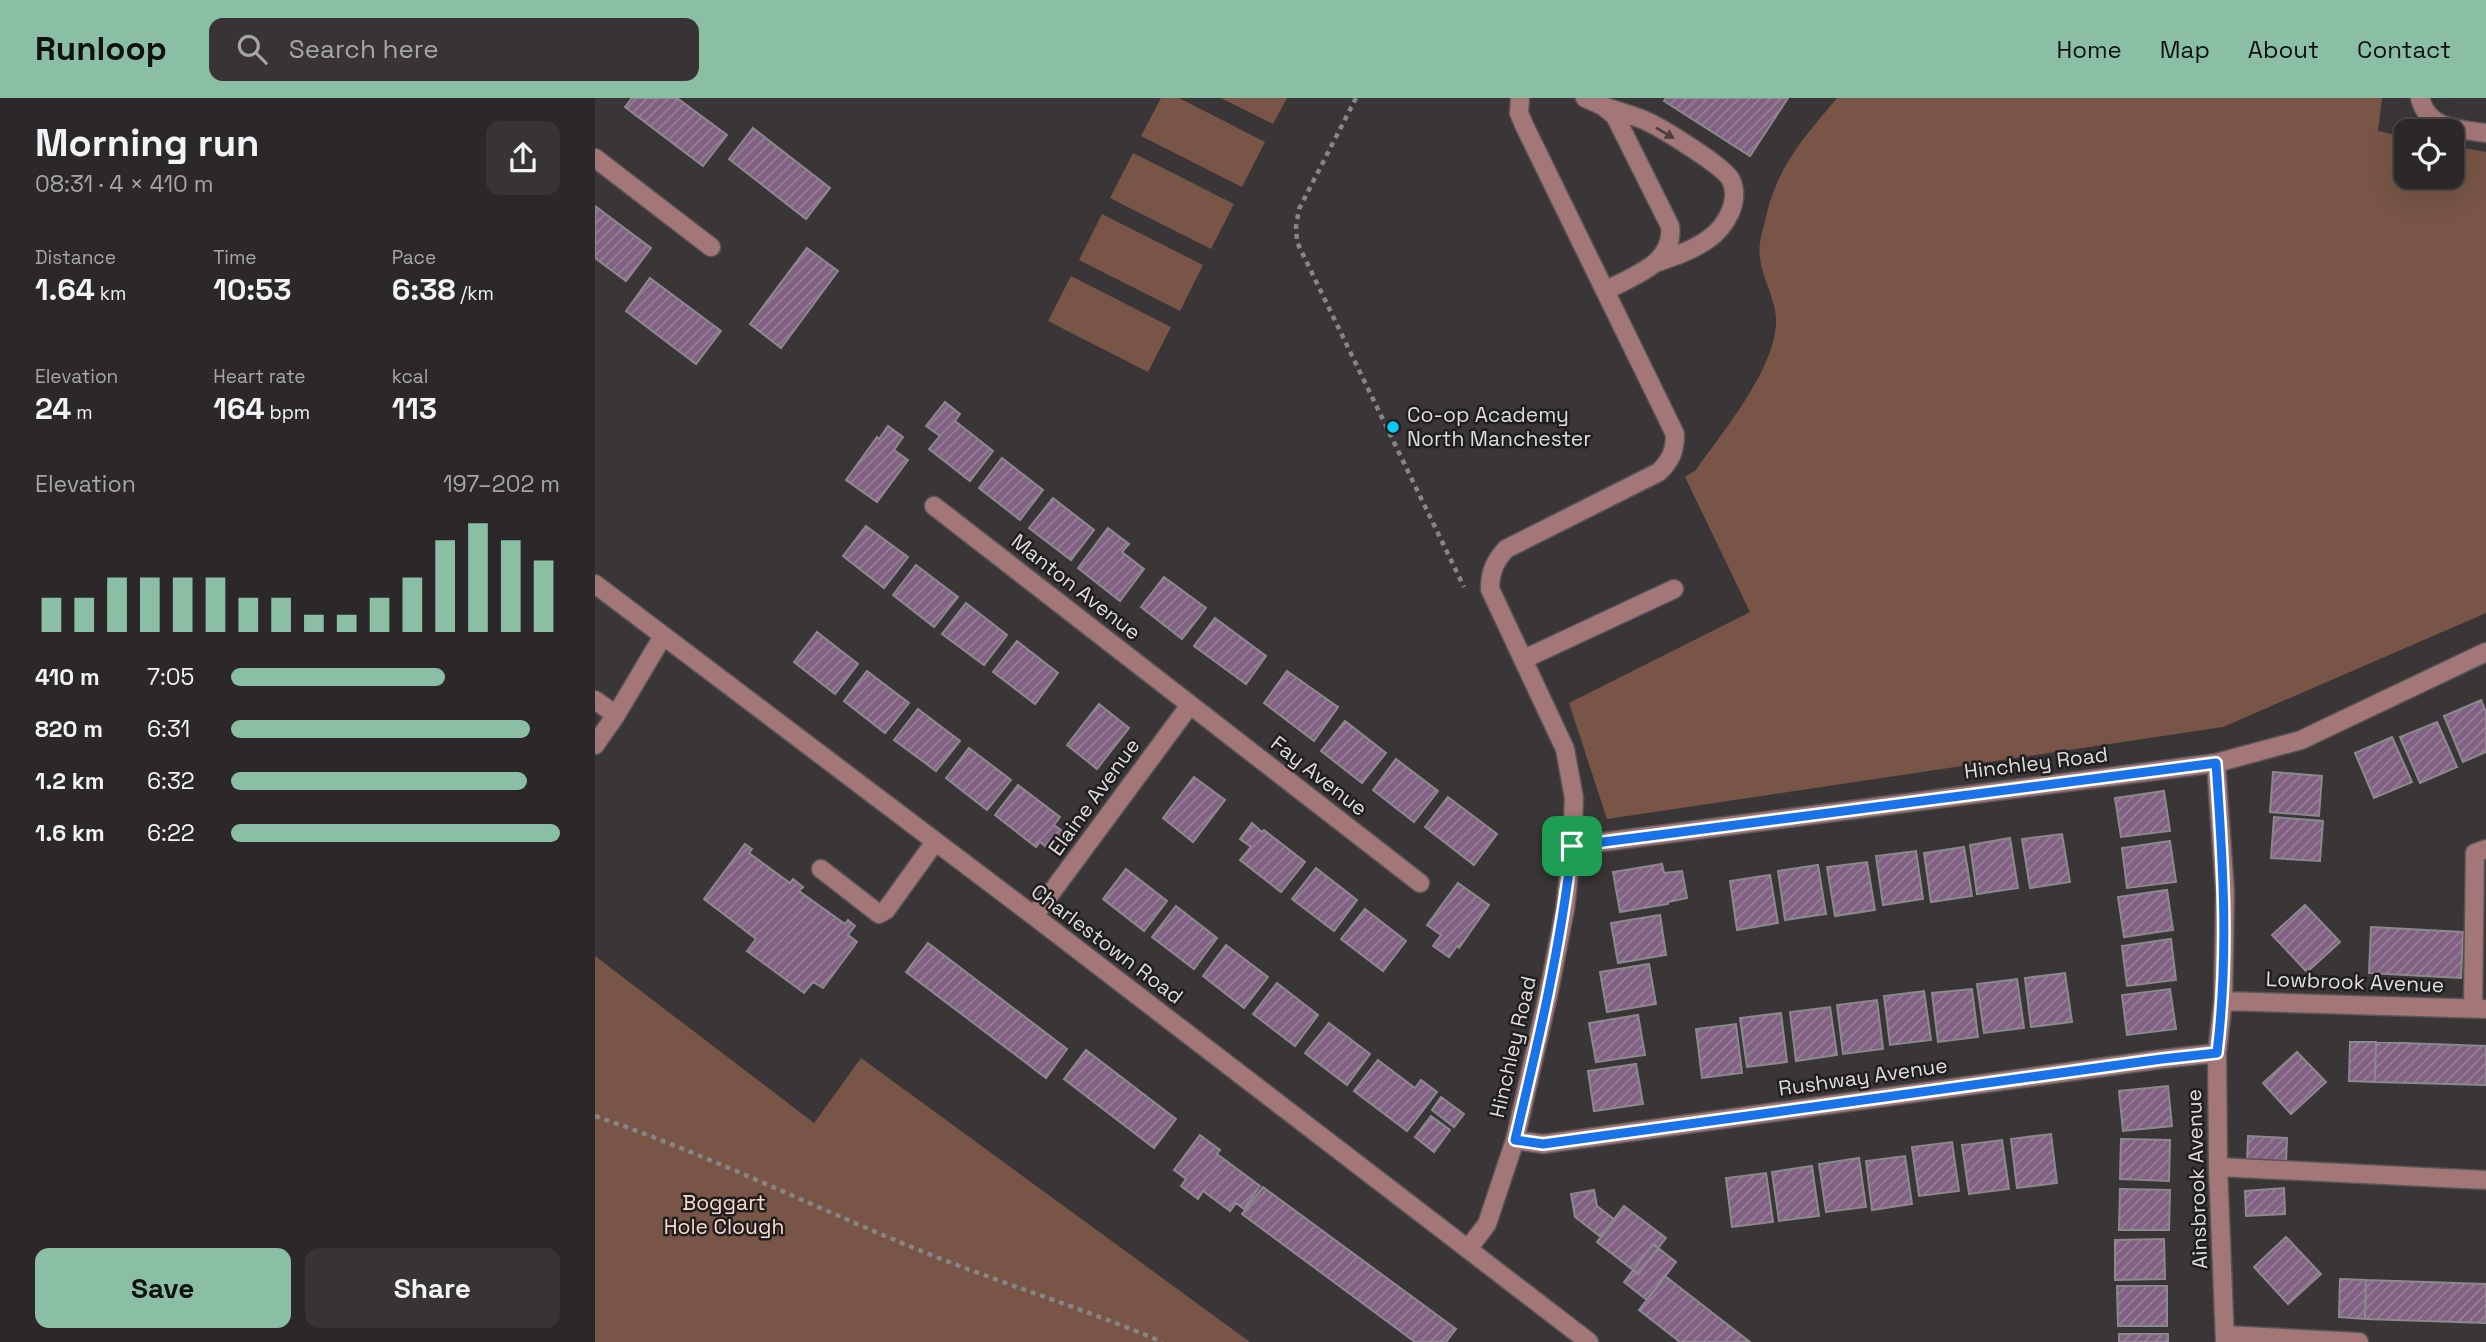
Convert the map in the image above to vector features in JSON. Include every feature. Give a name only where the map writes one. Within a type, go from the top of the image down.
[{"type":"street","name":"Hinchley Road","points":[[1468,1249],[1487,1224],[1515,1140],[1565,909],[1574,798],[1565,749],[1490,589],[1493,568],[1506,549],[1659,472],[1669,462],[1675,449],[1675,434],[1524,125],[1519,113],[1520,98]]},
{"type":"street","points":[[1585,98],[1645,120],[1695,150],[1730,178],[1734,192],[1734,204],[1724,223],[1710,239],[1658,262],[1605,291]]},
{"type":"street","points":[[2420,98],[2426,114],[2438,123],[2486,133]]},
{"type":"street","points":[[1603,106],[1615,116],[1625,133],[1670,226],[1672,239],[1658,262]]},
{"type":"street","points":[[595,158],[711,247]]},
{"type":"street","name":"Manton Avenue","points":[[934,506],[1190,705]]},
{"type":"street","name":"Charlestown Road","points":[[595,584],[1034,916],[1589,1342]]},
{"type":"street","points":[[1524,659],[1674,589]]},
{"type":"street","points":[[595,745],[663,636]]},
{"type":"street","name":"Hinchley Road","points":[[1572,846],[2216,763],[2301,740],[2486,652]]},
{"type":"street","points":[[595,700],[616,715]]},
{"type":"street","name":"Fay Avenue","points":[[1190,705],[1420,883]]},
{"type":"street","name":"Elaine Avenue","points":[[1034,916],[1190,705]]},
{"type":"street","name":"Ainsbrook Avenue","points":[[2216,763],[2225,893],[2223,1001],[2217,1053],[2218,1167],[2225,1338]]},
{"type":"street","points":[[821,869],[879,914],[886,910],[935,842]]},
{"type":"street","points":[[2480,1009],[2475,853],[2486,849]]},
{"type":"street","name":"Lowbrook Avenue","points":[[2223,1001],[2480,1009]]},
{"type":"street","name":"Rushway Avenue","points":[[1515,1140],[1543,1144],[2217,1053]]},
{"type":"street","points":[[2218,1167],[2486,1180]]},
{"type":"street","points":[[2225,1338],[2359,1342]]},
{"type":"path","points":[[1356,98],[1299,209],[1297,242],[1465,589]]},
{"type":"path","points":[[595,1116],[657,1137],[916,1249],[1163,1342]]},
{"type":"green space","points":[[1161,98],[1179,98],[1265,142],[1242,187],[1141,136]]},
{"type":"green space","points":[[1221,98],[1287,98],[1273,124]]},
{"type":"green space","points":[[1837,98],[2382,98],[2378,131],[2394,134],[2394,189],[2464,189],[2464,148],[2486,152],[2486,613],[2223,727],[1607,819],[1569,703],[1750,612],[1685,477],[1696,470],[1733,419],[1768,358],[1776,320],[1774,304],[1761,266],[1762,235],[1776,184],[1792,155]]},
{"type":"green space","points":[[1133,153],[1234,204],[1211,249],[1110,198]]},
{"type":"green space","points":[[1102,214],[1203,265],[1180,311],[1079,260]]},
{"type":"green space","points":[[1071,276],[1171,327],[1148,372],[1048,321]]},
{"type":"green space","name":"Boggart Hole Clough","points":[[595,956],[814,1123],[861,1058],[1250,1342],[595,1342]]},
{"type":"building","points":[[632,98],[677,98],[727,135],[703,166],[625,107]]},
{"type":"building","points":[[1666,98],[1788,98],[1750,156],[1664,101]]},
{"type":"building","points":[[753,128],[830,188],[806,219],[729,159]]},
{"type":"building","points":[[595,206],[651,248],[626,281],[595,258]]},
{"type":"building","points":[[807,248],[838,271],[781,348],[750,324]]},
{"type":"building","points":[[650,278],[721,331],[696,364],[626,311]]},
{"type":"building","points":[[945,402],[960,414],[955,421],[993,451],[970,481],[929,449],[940,436],[926,426]]},
{"type":"building","points":[[888,426],[903,437],[894,450],[908,460],[877,502],[846,480]]},
{"type":"building","points":[[1002,458],[1043,490],[1020,520],[979,488]]},
{"type":"building","points":[[1053,498],[1094,530],[1071,560],[1029,528]]},
{"type":"building","points":[[866,526],[908,557],[884,588],[843,556]]},
{"type":"building","points":[[1108,528],[1129,544],[1122,552],[1144,569],[1120,601],[1078,568]]},
{"type":"building","points":[[916,565],[958,597],[934,627],[893,595]]},
{"type":"building","points":[[1164,577],[1206,608],[1182,639],[1141,607]]},
{"type":"building","points":[[966,603],[1007,635],[984,665],[942,634]]},
{"type":"building","points":[[1215,618],[1266,656],[1246,684],[1194,646]]},
{"type":"building","points":[[817,632],[858,664],[835,694],[794,662]]},
{"type":"building","points":[[1017,641],[1058,673],[1035,704],[993,672]]},
{"type":"building","points":[[867,671],[909,703],[885,733],[844,701]]},
{"type":"building","points":[[1287,671],[1338,707],[1314,741],[1264,703]]},
{"type":"building","points":[[2481,700],[2486,712],[2486,752],[2463,762],[2444,716]]},
{"type":"building","points":[[1099,704],[1129,728],[1097,769],[1067,745]]},
{"type":"building","points":[[918,709],[960,741],[936,771],[894,740]]},
{"type":"building","points":[[1345,721],[1386,753],[1362,783],[1321,751]]},
{"type":"building","points":[[2437,722],[2457,767],[2420,783],[2400,737]]},
{"type":"building","points":[[2392,737],[2412,782],[2374,798],[2355,753]]},
{"type":"building","points":[[969,748],[1011,780],[987,810],[946,778]]},
{"type":"building","points":[[1396,759],[1438,791],[1414,822],[1373,790]]},
{"type":"building","points":[[2273,772],[2322,776],[2319,816],[2270,812]]},
{"type":"building","points":[[1194,777],[1225,800],[1193,842],[1163,818]]},
{"type":"building","points":[[1018,785],[1060,817],[1054,825],[1065,833],[1051,851],[1040,842],[1036,847],[995,815]]},
{"type":"building","points":[[2164,791],[2170,831],[2121,837],[2115,798]]},
{"type":"building","points":[[1448,797],[1497,834],[1474,865],[1425,827]]},
{"type":"building","points":[[2274,817],[2323,821],[2320,861],[2271,858]]},
{"type":"building","points":[[1252,823],[1305,862],[1281,892],[1240,860],[1251,847],[1240,839]]},
{"type":"building","points":[[2062,834],[2070,882],[2030,888],[2022,839]]},
{"type":"building","points":[[2010,838],[2018,888],[1977,894],[1970,845]]},
{"type":"building","points":[[2170,841],[2176,882],[2127,888],[2122,848]]},
{"type":"building","points":[[745,844],[752,849],[749,853],[790,883],[793,879],[803,887],[799,891],[845,924],[848,920],[855,926],[848,935],[857,942],[823,988],[813,982],[804,993],[747,951],[756,939],[704,899]]},
{"type":"building","points":[[1964,847],[1972,896],[1931,902],[1924,853]]},
{"type":"building","points":[[1916,851],[1923,899],[1883,905],[1876,856]]},
{"type":"building","points":[[1867,862],[1875,910],[1835,916],[1827,867]]},
{"type":"building","points":[[1662,864],[1664,873],[1682,871],[1687,898],[1620,912],[1613,872]]},
{"type":"building","points":[[1818,865],[1826,914],[1785,920],[1778,871]]},
{"type":"building","points":[[1316,868],[1357,900],[1334,931],[1292,899]]},
{"type":"building","points":[[1126,869],[1167,901],[1144,931],[1103,899]]},
{"type":"building","points":[[1770,875],[1778,923],[1737,930],[1730,881]]},
{"type":"building","points":[[1458,883],[1489,905],[1459,948],[1457,946],[1449,957],[1433,946],[1441,935],[1427,925]]},
{"type":"building","points":[[2167,890],[2173,930],[2124,937],[2118,897]]},
{"type":"building","points":[[2305,905],[2340,942],[2307,972],[2272,935]]},
{"type":"building","points":[[1176,906],[1217,938],[1194,969],[1152,937]]},
{"type":"building","points":[[1365,909],[1406,941],[1383,971],[1341,939]]},
{"type":"building","points":[[1660,915],[1666,955],[1618,963],[1611,923]]},
{"type":"building","points":[[2371,927],[2463,932],[2461,978],[2369,973]]},
{"type":"building","points":[[2171,939],[2176,980],[2127,986],[2122,946]]},
{"type":"building","points":[[928,943],[1067,1049],[1046,1078],[906,972]]},
{"type":"building","points":[[1226,945],[1268,977],[1244,1008],[1203,976]]},
{"type":"building","points":[[1649,964],[1656,1004],[1607,1012],[1600,972]]},
{"type":"building","points":[[2065,973],[2072,1022],[2031,1027],[2025,978]]},
{"type":"building","points":[[2017,979],[2024,1028],[1984,1033],[1977,984]]},
{"type":"building","points":[[1277,983],[1318,1015],[1295,1046],[1253,1014]]},
{"type":"building","points":[[1972,989],[1978,1037],[1938,1042],[1932,993]]},
{"type":"building","points":[[2170,989],[2176,1029],[2127,1035],[2122,995]]},
{"type":"building","points":[[1924,991],[1931,1040],[1890,1045],[1884,996]]},
{"type":"building","points":[[1877,1000],[1883,1049],[1843,1054],[1837,1005]]},
{"type":"building","points":[[1830,1007],[1837,1055],[1796,1061],[1790,1012]]},
{"type":"building","points":[[1781,1013],[1787,1062],[1747,1067],[1740,1018]]},
{"type":"building","points":[[1638,1015],[1645,1055],[1596,1062],[1589,1023]]},
{"type":"building","points":[[1329,1023],[1370,1054],[1347,1085],[1305,1053]]},
{"type":"building","points":[[1736,1024],[1742,1073],[1702,1078],[1696,1029]]},
{"type":"building","points":[[2350,1042],[2376,1042],[2375,1082],[2349,1081]]},
{"type":"building","points":[[2376,1042],[2486,1046],[2486,1085],[2375,1082]]},
{"type":"building","points":[[1086,1050],[1176,1119],[1154,1148],[1064,1079]]},
{"type":"building","points":[[2297,1052],[2326,1082],[2291,1114],[2263,1083]]},
{"type":"building","points":[[1378,1060],[1415,1088],[1421,1080],[1437,1092],[1407,1131],[1354,1091]]},
{"type":"building","points":[[1636,1064],[1643,1104],[1594,1111],[1588,1071]]},
{"type":"building","points":[[2168,1086],[2172,1126],[2123,1131],[2119,1091]]},
{"type":"building","points":[[1441,1097],[1464,1114],[1454,1127],[1432,1110]]},
{"type":"building","points":[[1431,1116],[1450,1130],[1434,1152],[1415,1137]]},
{"type":"building","points":[[2051,1134],[2057,1183],[2017,1188],[2011,1139]]},
{"type":"building","points":[[1200,1135],[1220,1150],[1217,1154],[1260,1186],[1244,1209],[1236,1203],[1230,1211],[1203,1191],[1198,1199],[1181,1186],[1186,1179],[1174,1170]]},
{"type":"building","points":[[2248,1136],[2287,1138],[2286,1163],[2247,1162]]},
{"type":"building","points":[[2121,1139],[2170,1140],[2169,1181],[2120,1179]]},
{"type":"building","points":[[2002,1140],[2009,1189],[1969,1194],[1962,1145]]},
{"type":"building","points":[[1952,1142],[1959,1191],[1919,1196],[1912,1147]]},
{"type":"building","points":[[1905,1156],[1912,1204],[1872,1210],[1866,1161]]},
{"type":"building","points":[[1859,1158],[1866,1207],[1826,1212],[1819,1164]]},
{"type":"building","points":[[1812,1166],[1819,1216],[1779,1221],[1772,1172]]},
{"type":"building","points":[[1766,1173],[1773,1222],[1732,1227],[1726,1178]]},
{"type":"building","points":[[1263,1187],[1456,1329],[1446,1342],[1415,1342],[1242,1214]]},
{"type":"building","points":[[2284,1188],[2285,1214],[2246,1216],[2245,1191]]},
{"type":"building","points":[[2120,1189],[2170,1190],[2169,1230],[2119,1230]]},
{"type":"building","points":[[1594,1190],[1597,1206],[1615,1220],[1601,1237],[1575,1217],[1571,1194]]},
{"type":"building","points":[[1624,1206],[1666,1238],[1638,1274],[1597,1242]]},
{"type":"building","points":[[2286,1237],[2321,1274],[2288,1304],[2254,1267]]},
{"type":"building","points":[[2164,1239],[2165,1279],[2115,1280],[2115,1240]]},
{"type":"building","points":[[1653,1244],[1676,1262],[1647,1300],[1624,1282]]},
{"type":"building","points":[[1665,1276],[1750,1342],[1680,1342],[1639,1310]]},
{"type":"building","points":[[2340,1279],[2366,1280],[2365,1319],[2339,1317]]},
{"type":"building","points":[[2366,1280],[2486,1284],[2486,1323],[2365,1319]]},
{"type":"building","points":[[2117,1286],[2167,1286],[2167,1326],[2118,1326]]},
{"type":"building","points":[[2119,1334],[2168,1334],[2168,1342],[2119,1342]]},
{"type":"place","name":"Co-op Academy North Manchester","points":[[1393,427]]},
{"type":"route","points":[[2216,763],[2225,893],[2223,1001],[2217,1053],[1543,1144],[1515,1140],[1565,909],[1572,846],[2216,763]]}]
